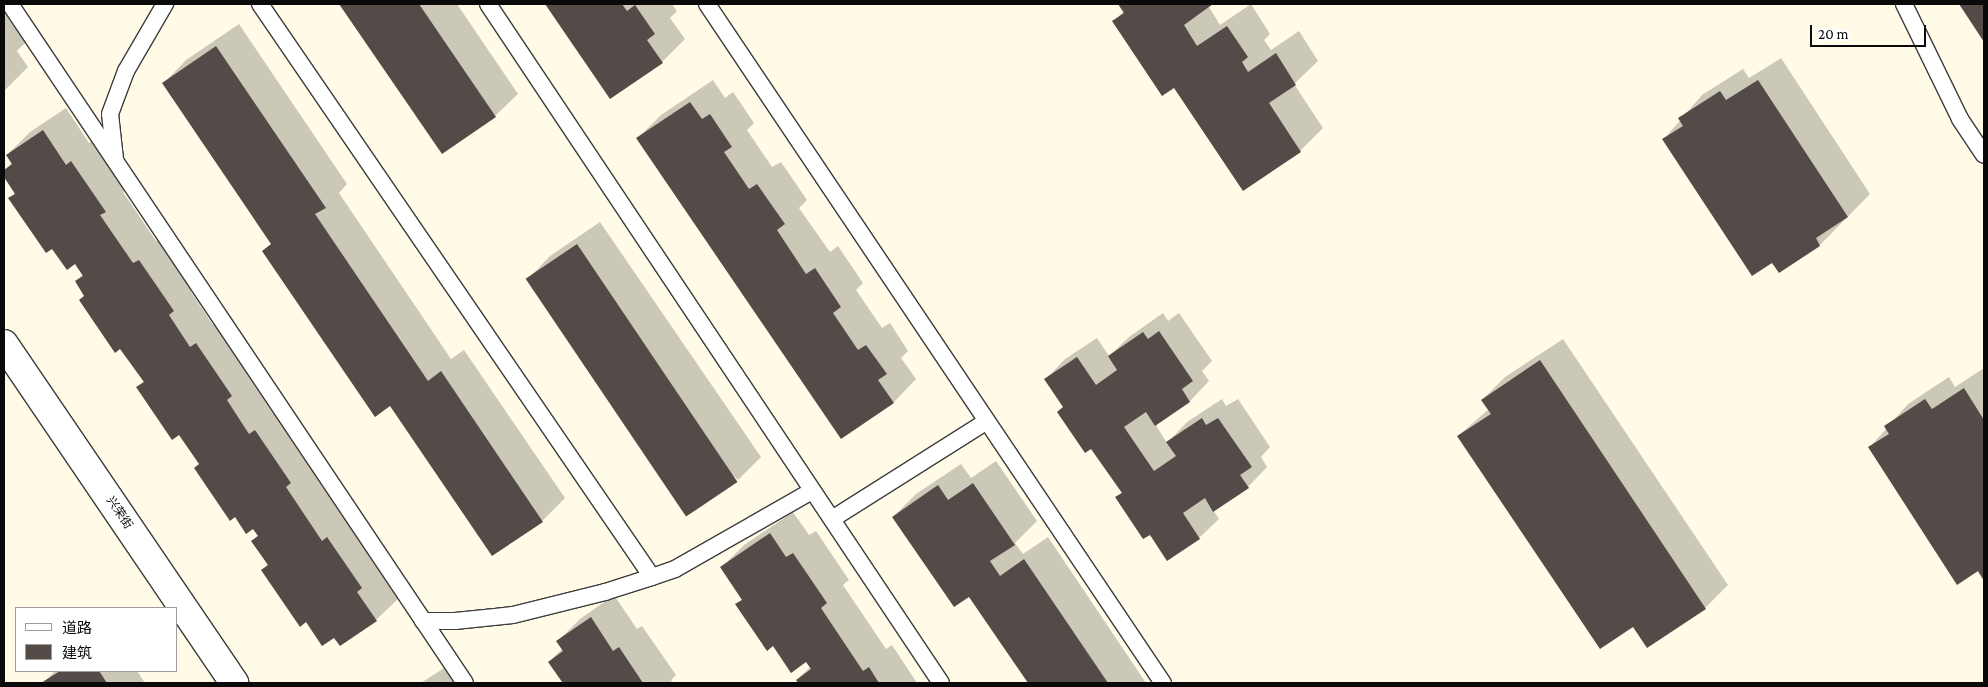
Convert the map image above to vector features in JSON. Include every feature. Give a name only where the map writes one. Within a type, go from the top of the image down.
[{"type":"street","name":"兴荣街","points":[[4,344],[234,683]]},
{"type":"lane","points":[[10,4],[465,683]]},
{"type":"lane","points":[[116,161],[110,114],[126,71],[165,4]]},
{"type":"lane","points":[[260,4],[652,577]]},
{"type":"lane","points":[[488,4],[941,683]]},
{"type":"lane","points":[[707,4],[1163,683]]},
{"type":"lane","points":[[1904,4],[1979,135],[1984,156]]},
{"type":"lane","points":[[832,519],[987,421]]},
{"type":"lane","points":[[423,621],[455,621],[513,614],[605,592],[652,577],[675,569],[812,490]]},
{"type":"building","points":[[339,4],[419,4],[496,117],[442,154]]},
{"type":"building","points":[[545,4],[622,4],[627,11],[635,5],[655,34],[647,40],[663,63],[610,99]]},
{"type":"building","points":[[1118,4],[1213,4],[1184,25],[1197,46],[1227,26],[1248,57],[1242,62],[1248,72],[1276,53],[1296,85],[1269,103],[1301,152],[1243,191],[1174,88],[1162,96],[1112,21],[1124,13]]},
{"type":"building","points":[[1959,4],[1984,4],[1984,42]]},
{"type":"building","points":[[216,46],[326,208],[315,214],[428,381],[441,371],[543,522],[492,556],[390,406],[375,417],[262,251],[271,244],[162,83]]},
{"type":"building","points":[[1758,80],[1848,217],[1816,238],[1820,246],[1779,273],[1772,263],[1752,276],[1662,139],[1683,126],[1678,118],[1720,91],[1726,100]]},
{"type":"building","points":[[690,102],[702,119],[710,114],[732,147],[724,152],[749,189],[757,184],[785,224],[777,230],[806,274],[815,268],[841,307],[833,313],[858,350],[866,345],[887,374],[878,380],[894,403],[841,439],[636,138]]},
{"type":"building","points":[[43,130],[66,165],[71,161],[106,212],[100,215],[133,263],[139,260],[174,311],[169,315],[190,347],[196,343],[232,396],[227,400],[249,434],[255,430],[291,483],[286,487],[322,541],[327,537],[362,588],[357,592],[377,621],[340,646],[334,638],[322,646],[306,622],[300,627],[261,570],[268,565],[251,541],[258,536],[253,529],[246,534],[235,517],[230,521],[194,468],[199,464],[179,435],[172,440],[136,387],[144,382],[120,349],[115,353],[79,300],[84,296],[75,281],[83,276],[75,264],[67,270],[52,249],[46,253],[8,198],[15,194],[4,177],[4,170],[12,164],[6,155]]},
{"type":"building","points":[[577,244],[737,482],[686,517],[526,279]]},
{"type":"building","points":[[1159,331],[1193,381],[1182,389],[1190,402],[1155,426],[1146,412],[1124,427],[1154,471],[1176,456],[1166,442],[1202,418],[1206,425],[1218,418],[1252,467],[1240,475],[1249,488],[1213,512],[1205,498],[1183,513],[1200,539],[1167,561],[1150,535],[1143,539],[1115,497],[1122,493],[1091,449],[1085,453],[1057,412],[1063,407],[1044,379],[1077,357],[1096,385],[1117,370],[1108,356],[1143,332],[1148,339]]},
{"type":"building","points":[[1540,360],[1706,609],[1647,648],[1633,627],[1600,649],[1457,436],[1491,414],[1481,400]]},
{"type":"building","points":[[1964,388],[1984,420],[1984,581],[1978,571],[1957,585],[1868,447],[1889,434],[1884,426],[1925,399],[1932,409]]},
{"type":"building","points":[[973,483],[1015,545],[990,561],[1000,576],[1024,559],[1108,683],[1028,683],[969,597],[954,607],[892,517],[938,485],[948,500]]},
{"type":"building","points":[[770,533],[786,557],[793,553],[827,603],[821,608],[863,671],[869,667],[879,683],[798,683],[796,680],[811,669],[806,662],[791,673],[773,646],[767,651],[735,604],[742,600],[720,567]]},
{"type":"building","points":[[591,617],[613,651],[619,647],[643,683],[563,683],[548,662],[563,651],[556,641]]},
{"type":"building","points":[[58,672],[100,672],[107,683],[41,683]]}]
